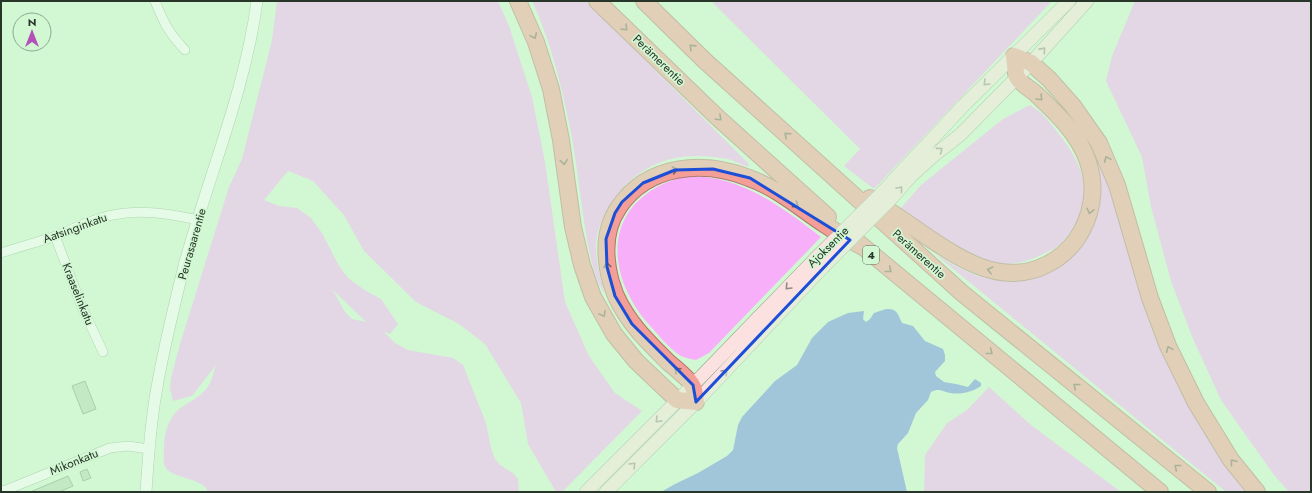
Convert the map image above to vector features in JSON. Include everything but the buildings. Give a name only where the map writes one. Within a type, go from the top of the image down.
[{"type":"highway","points":[[518,1],[536,42],[551,89],[561,140],[573,228],[582,265],[594,296],[614,334],[636,361],[677,400],[696,402],[693,385],[646,341],[632,324],[615,296],[607,267],[606,238],[615,213],[630,192],[658,174],[675,170],[694,167],[732,172],[750,178],[769,188],[862,247]]},
{"type":"highway","name":"Perämerentie","points":[[597,1],[717,117],[862,247],[1160,492]]},
{"type":"highway","name":"Perämerentie","points":[[644,1],[704,60],[962,293],[1208,492]]},
{"type":"highway","points":[[816,161],[953,255],[978,267],[1000,272],[1021,272],[1040,268],[1056,260],[1067,251],[1081,233],[1091,209],[1092,181],[1088,161],[1069,128],[1036,94],[1017,78],[1014,56]]},
{"type":"highway","points":[[1014,56],[1031,63],[1049,79],[1073,106],[1099,143],[1117,185],[1150,298],[1168,346],[1199,409],[1231,460],[1257,492]]},
{"type":"main road","name":"Ajoksentie","points":[[907,173],[963,106],[1069,1]]},
{"type":"main road","name":"Ajoksentie","points":[[606,492],[696,402],[876,200],[907,173],[932,157],[960,135],[1017,78],[1087,1]]},
{"type":"main road","name":"Ajoksentie","points":[[586,492],[677,400],[819,263]]},
{"type":"street","points":[[155,1],[172,37],[185,50]]},
{"type":"street","name":"Peurasaarentie","points":[[146,492],[155,399],[164,349],[184,266],[240,87],[248,56],[258,1]]},
{"type":"street","name":"Aatsinginkatu","points":[[1,253],[55,236],[103,217],[125,213],[161,214],[198,220]]},
{"type":"street","name":"Kraaselinkatu","points":[[55,236],[82,307],[103,352]]},
{"type":"street","name":"Mikonkatu","points":[[1,491],[110,448],[128,446],[149,449]]},
{"type":"highlighted area","points":[[713,169],[750,178],[850,240],[696,402],[693,385],[632,324],[615,296],[607,267],[606,239],[615,213],[622,202],[643,183],[675,170]]},
{"type":"shaded area","points":[[277,1],[498,1],[509,26],[532,97],[545,162],[565,302],[589,356],[615,393],[642,411],[562,492],[556,492],[528,444],[521,403],[485,344],[459,324],[416,302],[364,251],[344,215],[313,181],[288,171],[264,200],[279,206],[297,208],[311,218],[322,233],[339,266],[348,278],[366,291],[381,299],[398,324],[390,334],[383,331],[395,343],[408,350],[453,358],[463,365],[486,423],[491,448],[495,459],[500,465],[513,473],[518,479],[519,492],[208,492],[200,483],[178,476],[167,469],[164,464],[164,458],[165,439],[168,424],[176,412],[204,392],[209,386],[216,365],[192,396],[173,401],[170,388],[171,378],[180,344],[229,187],[242,159],[272,40]],"holes":[[[333,290],[366,322],[352,319],[345,312]]]},
{"type":"shaded area","points":[[532,1],[586,1],[749,164],[748,167],[726,159],[698,156],[671,159],[658,163],[647,169],[625,185],[605,213],[597,236],[596,256],[605,294],[598,282],[590,254],[572,138],[561,86],[551,51]]},
{"type":"shaded area","points":[[711,1],[1052,1],[874,189],[844,166],[860,149]]},
{"type":"shaded area","points":[[1135,1],[1311,1],[1311,492],[1289,492],[1274,475],[1221,400],[1193,339],[1171,281],[1151,207],[1142,157],[1106,81],[1112,56]]},
{"type":"shaded area","points":[[1030,105],[1046,118],[1065,142],[1077,162],[1083,182],[1084,191],[1081,211],[1067,237],[1058,246],[1023,262],[1005,264],[992,262],[955,247],[900,209],[921,185],[1003,119]]},
{"type":"shaded area","points":[[1096,152],[1113,197],[1146,312],[1163,355],[1195,416],[1245,492],[1226,492],[935,254],[962,269],[978,276],[994,280],[1010,281],[1025,279],[1040,275],[1054,268],[1068,259],[1080,248],[1092,154]]},
{"type":"shaded area","points":[[683,177],[708,177],[742,187],[756,193],[783,209],[821,237],[709,353],[696,360],[683,357],[673,350],[638,311],[627,292],[620,272],[618,251],[620,232],[628,213],[642,197],[663,184]]},
{"type":"shaded area","points":[[989,387],[1031,425],[1121,492],[924,492],[925,455],[947,423],[967,410]]},
{"type":"water","points":[[886,309],[895,311],[902,323],[913,326],[925,341],[943,349],[945,361],[935,372],[936,376],[944,382],[968,387],[975,379],[981,383],[981,386],[978,388],[962,393],[954,394],[938,390],[931,392],[928,400],[916,413],[908,433],[898,444],[897,448],[907,492],[661,492],[698,473],[727,456],[733,450],[738,425],[742,417],[775,381],[797,365],[812,338],[828,322],[848,313],[864,311],[863,319],[866,322],[874,313]]}]
